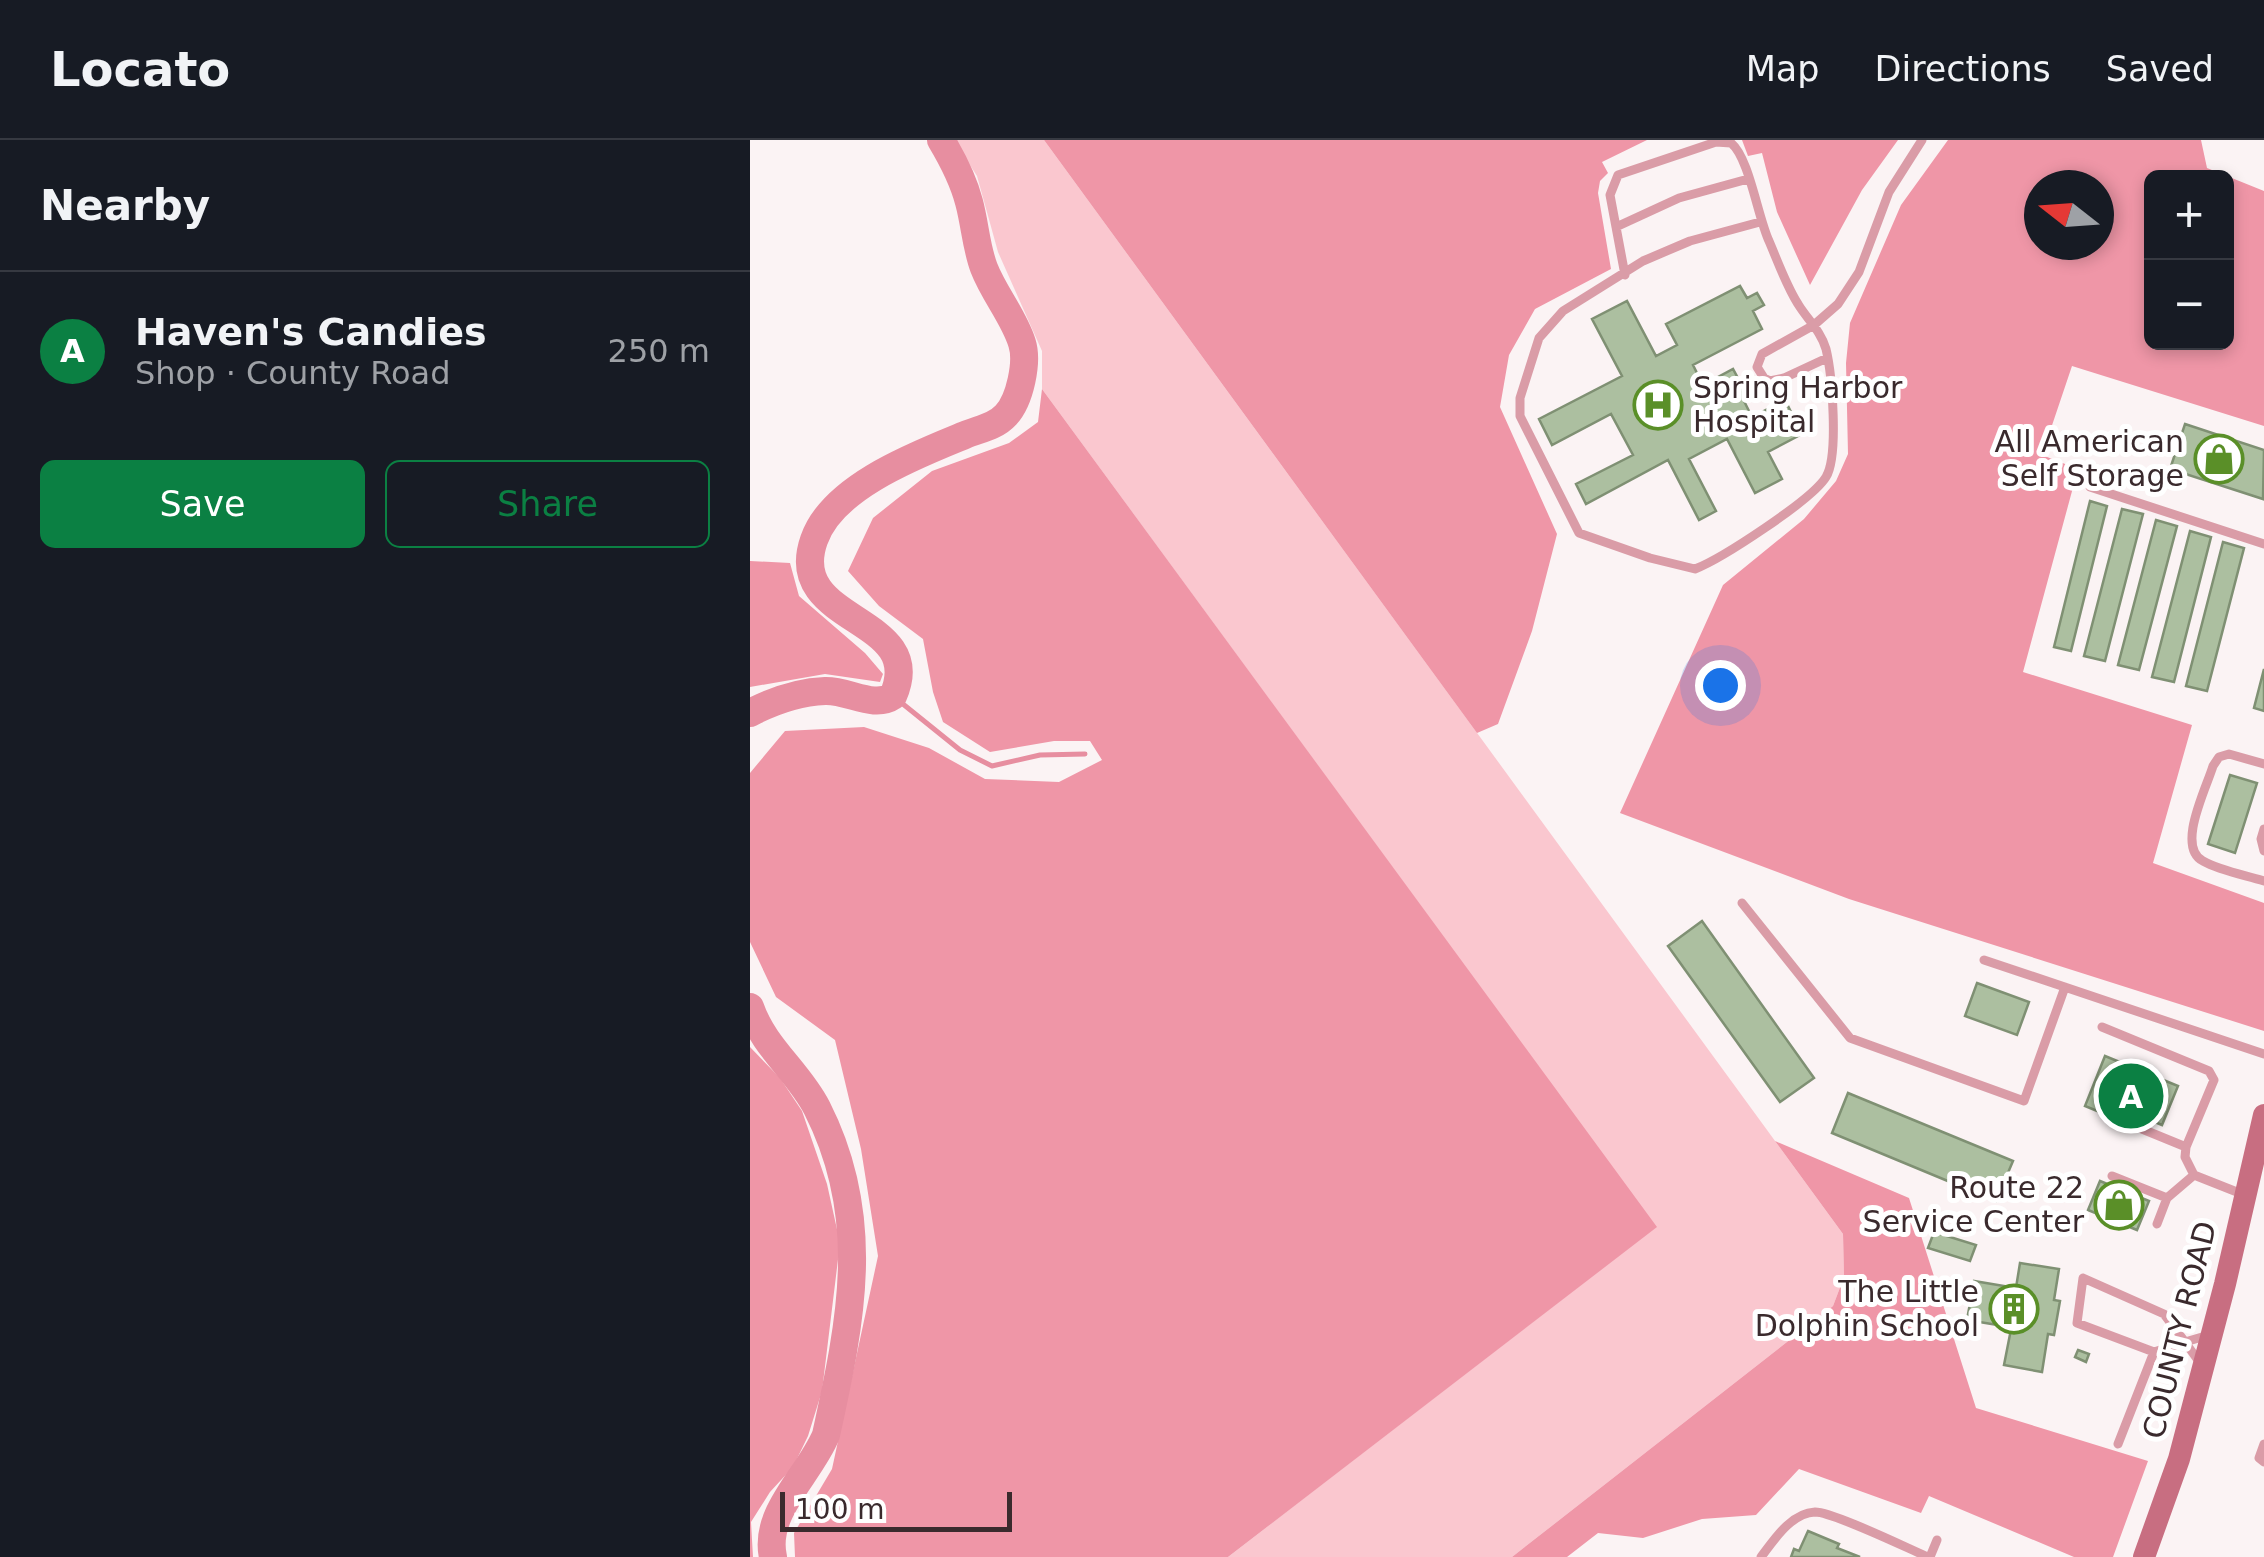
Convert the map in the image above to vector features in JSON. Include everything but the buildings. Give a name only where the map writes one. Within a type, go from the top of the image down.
[{"type":"main road","name":"COUNTY ROAD","points":[[2144,1557],[2179,1460],[2204,1368],[2264,1115]]},
{"type":"lane","points":[[1827,358],[1776,380],[1764,378],[1757,368],[1762,354],[1814,325],[1838,304],[1859,272],[1890,192],[1922,140]]},
{"type":"lane","points":[[1626,274],[1610,188],[1618,175],[1725,141],[1737,147],[1760,222],[1827,358],[1832,436],[1827,476],[1747,539],[1695,568],[1579,533],[1528,437],[1520,416],[1520,398],[1539,338],[1563,311],[1626,274],[1643,261],[1690,241],[1760,222]]},
{"type":"lane","points":[[1616,227],[1679,198],[1748,180]]},
{"type":"lane","points":[[2090,487],[2264,544]]},
{"type":"lane","points":[[2264,764],[2230,754],[2220,757],[2213,766],[2189,838],[2192,852],[2202,861],[2264,881]]},
{"type":"lane","points":[[2264,829],[2264,852]]},
{"type":"lane","points":[[1742,902],[1850,1038],[2024,1101],[2065,987]]},
{"type":"lane","points":[[1984,960],[2264,1054]]},
{"type":"lane","points":[[2102,1027],[2212,1075],[2212,1086],[2185,1157],[2194,1175],[2244,1194]]},
{"type":"lane","points":[[2142,1129],[2186,1146]]},
{"type":"lane","points":[[2158,1224],[2167,1198],[2194,1175]]},
{"type":"lane","points":[[2112,1176],[2167,1198]]},
{"type":"lane","points":[[2204,1368],[2185,1342],[2164,1314],[2083,1278],[2077,1322],[2154,1352],[2185,1342],[2212,1334]]},
{"type":"lane","points":[[2118,1444],[2154,1352]]},
{"type":"lane","points":[[2264,1444],[2260,1458],[2264,1462]]},
{"type":"lane","points":[[1761,1557],[1778,1534],[1796,1519],[1816,1512],[1929,1557],[1937,1540]]},
{"type":"shaded area","points":[[954,140],[1044,140],[1843,1234],[1844,1277],[1833,1306],[1512,1557],[1228,1557],[1656,1227],[1042,389],[1042,351],[998,252],[977,176]]},
{"type":"shaded area","points":[[1044,140],[1647,140],[1602,162],[1608,173],[1600,181],[1598,193],[1611,269],[1535,309],[1509,355],[1500,407],[1557,534],[1532,631],[1498,724],[1477,733]]},
{"type":"shaded area","points":[[1742,140],[1898,140],[1862,190],[1810,285],[1777,212],[1762,153],[1748,156]]},
{"type":"shaded area","points":[[1948,140],[2201,140],[2207,168],[2212,170],[2144,170],[2144,350],[2234,350],[2234,179],[2264,191],[2264,426],[2072,366],[2042,455],[2078,469],[2023,672],[2192,725],[2153,863],[2264,903],[2264,1031],[1849,899],[1620,813],[1723,585],[1804,519],[1836,481],[1848,454],[1846,363],[1850,323],[1901,205]]},
{"type":"shaded area","points":[[1042,389],[1657,1227],[1228,1557],[795,1557],[794,1533],[832,1469],[878,1256],[861,1149],[835,1040],[776,997],[750,942],[750,773],[785,731],[864,727],[929,748],[985,779],[1059,782],[1102,760],[1090,741],[1054,741],[990,752],[943,722],[923,639],[879,606],[848,571],[873,518],[932,471],[1009,443],[1038,422]]},
{"type":"shaded area","points":[[750,561],[790,563],[799,596],[865,653],[883,674],[880,682],[825,674],[750,687]]},
{"type":"shaded area","points":[[750,1047],[780,1078],[802,1111],[827,1184],[840,1243],[822,1391],[793,1467],[770,1492],[751,1522],[753,1557],[750,1557]]},
{"type":"shaded area","points":[[1775,1141],[1909,1198],[1976,1408],[2148,1461],[2113,1557],[2074,1557],[1929,1496],[1921,1513],[1799,1469],[1756,1515],[1702,1519],[1643,1538],[1598,1533],[1567,1557],[1512,1557],[1833,1306],[1844,1277],[1843,1234]]},
{"type":"waterway","points":[[750,713],[786,698],[815,692],[834,691],[878,701],[893,696],[899,670],[892,649],[819,589],[810,568],[814,540],[838,504],[857,489],[900,463],[997,422],[1011,408],[1019,391],[1024,360],[1022,343],[984,268],[967,194],[941,140]]},
{"type":"waterway","points":[[893,696],[960,750],[992,766],[1040,755],[1085,754]]},
{"type":"waterway","points":[[750,1007],[764,1035],[817,1108],[846,1189],[851,1230],[849,1310],[826,1435],[781,1509],[772,1541],[773,1557]]},
{"type":"place","name":"Spring Harbor Hospital","points":[[1658,405]]},
{"type":"place","name":"All American Self Storage","points":[[2219,459]]},
{"type":"place","name":"Haven's Candies","points":[[2131,1096]]},
{"type":"place","name":"Route 22 Service Center","points":[[2119,1205]]},
{"type":"place","name":"The Little Dolphin School","points":[[2014,1309]]}]
